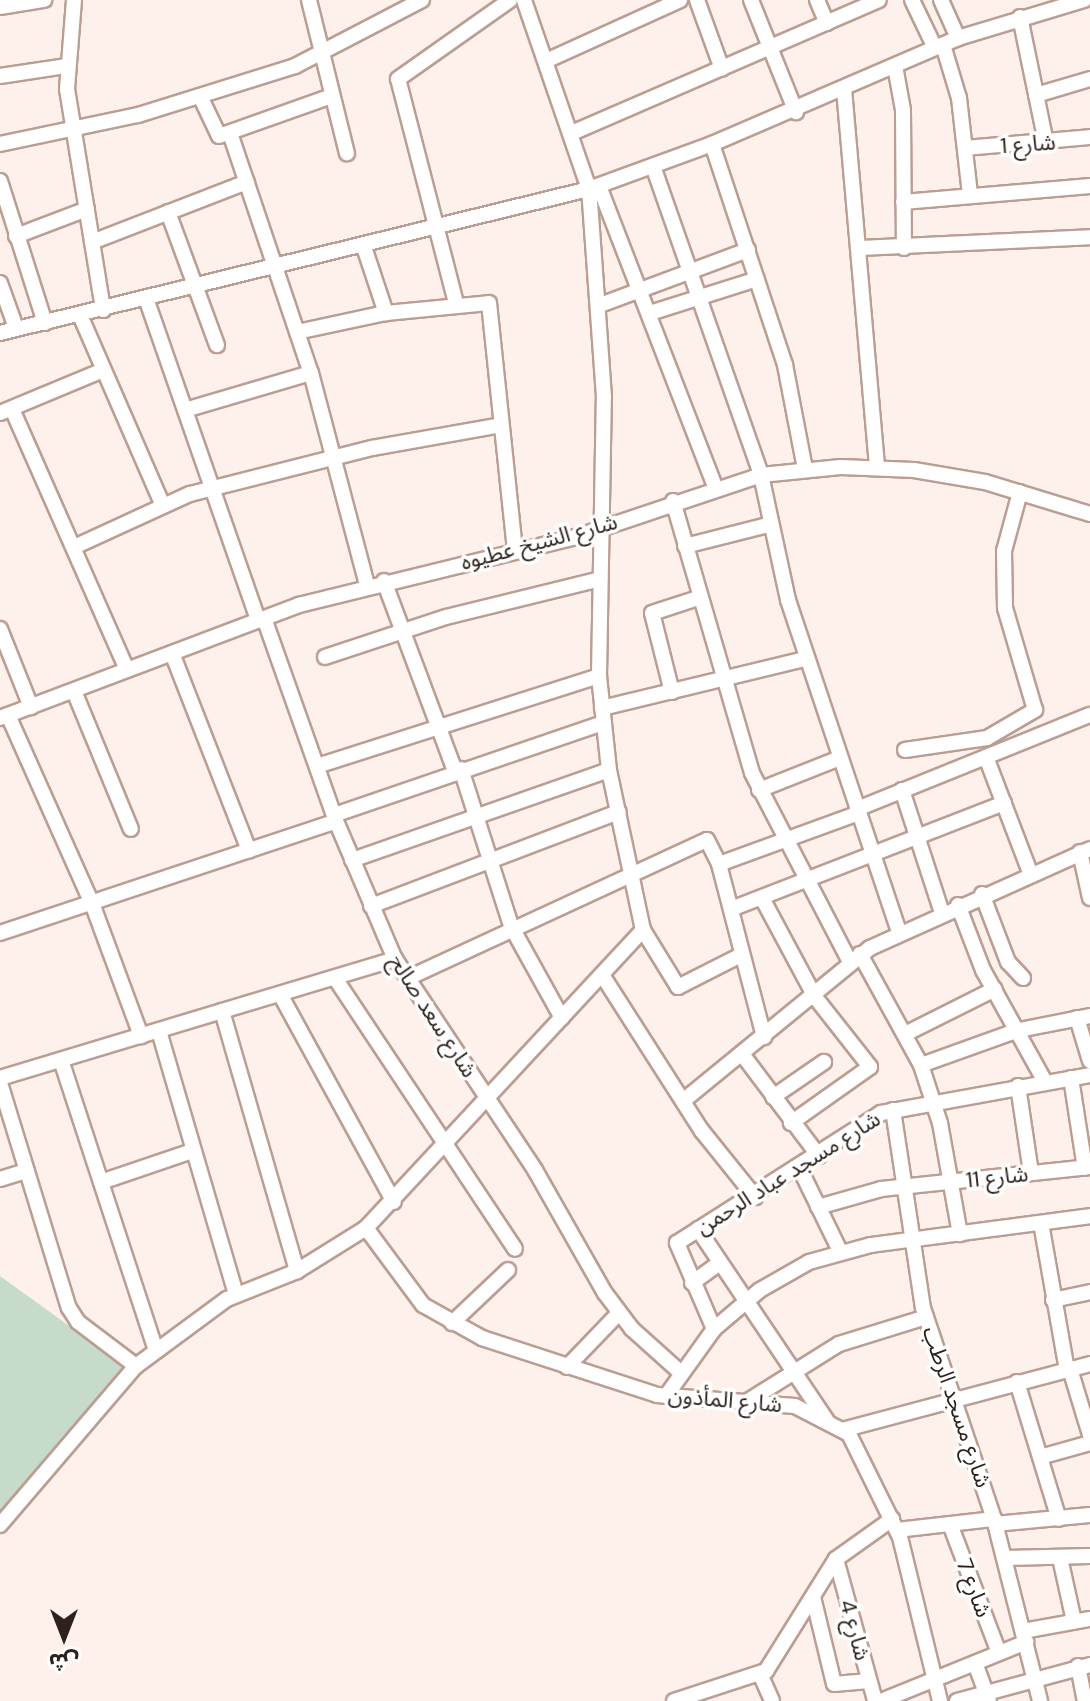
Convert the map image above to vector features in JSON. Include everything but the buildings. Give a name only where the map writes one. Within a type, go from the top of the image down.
[{"type":"street","points":[[0,7],[44,0]]},
{"type":"street","points":[[74,0],[67,66],[74,131],[103,310]]},
{"type":"street","points":[[309,0],[329,97],[347,153]]},
{"type":"street","points":[[0,144],[74,131],[200,96],[319,56],[422,0]]},
{"type":"street","points":[[456,303],[398,79],[510,0]]},
{"type":"street","points":[[524,0],[594,187],[641,289],[715,487]]},
{"type":"street","points":[[548,60],[680,0]]},
{"type":"street","points":[[697,0],[722,69]]},
{"type":"street","points":[[751,0],[796,112]]},
{"type":"street","points":[[817,0],[827,23]]},
{"type":"street","points":[[574,132],[879,0]]},
{"type":"street","points":[[912,0],[939,46],[965,148],[970,195]]},
{"type":"street","points":[[941,0],[958,38]]},
{"type":"street","points":[[0,333],[276,270],[594,187],[796,112],[958,38],[1084,0]]},
{"type":"street","points":[[1020,17],[1046,143]]},
{"type":"street","points":[[0,76],[67,66]]},
{"type":"street","points":[[895,66],[904,248]]},
{"type":"street","points":[[1036,95],[1088,79],[1090,97]]},
{"type":"street","points":[[844,89],[877,467]]},
{"type":"street","points":[[200,96],[216,135],[230,133],[329,97]]},
{"type":"street","points":[[230,133],[311,373],[367,585]]},
{"type":"street","name":"شارع 1","points":[[965,148],[1090,137]]},
{"type":"street","points":[[712,144],[790,385],[805,469]]},
{"type":"street","points":[[653,166],[702,296],[761,475],[768,525],[805,659],[899,932]]},
{"type":"street","points":[[0,181],[45,323]]},
{"type":"street","points":[[92,242],[247,182]]},
{"type":"street","points":[[903,202],[1090,186]]},
{"type":"street","points":[[594,187],[604,397],[597,580],[599,676],[609,770],[633,870],[643,930],[678,987],[741,955]]},
{"type":"street","points":[[16,236],[87,209]]},
{"type":"street","points":[[168,212],[217,345]]},
{"type":"street","points":[[860,248],[1090,237]]},
{"type":"street","points":[[364,247],[386,313]]},
{"type":"street","points":[[600,305],[748,250]]},
{"type":"street","points":[[650,313],[757,279]]},
{"type":"street","points":[[0,283],[16,328]]},
{"type":"street","name":"شارع سعد صالح","points":[[147,301],[210,489],[335,818],[395,959],[486,1097],[619,1313],[679,1371]]},
{"type":"street","points":[[297,332],[386,313],[456,303],[492,307],[515,550]]},
{"type":"street","points":[[80,315],[101,371],[162,504]]},
{"type":"street","points":[[101,371],[6,411],[74,547],[127,670]]},
{"type":"street","points":[[185,410],[311,373]]},
{"type":"street","points":[[74,547],[162,504],[210,489],[333,457],[501,425]]},
{"type":"street","name":"شارع الشيخ عطيوه","points":[[4,716],[261,619],[367,585],[598,530],[673,501],[761,475],[805,469],[877,467],[1020,492],[1090,514]]},
{"type":"street","points":[[905,750],[987,738],[1035,710],[1005,608],[1004,551],[1020,492]]},
{"type":"street","points":[[673,501],[721,680],[759,790],[807,880],[855,958],[907,1033],[921,1065],[934,1100],[960,1234]]},
{"type":"street","points":[[685,546],[768,525]]},
{"type":"street","points":[[325,657],[403,631],[597,580]]},
{"type":"street","points":[[384,581],[437,724],[476,815],[511,926],[562,1018]]},
{"type":"street","points":[[672,692],[652,613],[698,598]]},
{"type":"street","points":[[0,629],[31,707]]},
{"type":"street","points":[[172,653],[249,851]]},
{"type":"street","points":[[0,933],[93,906],[249,851],[672,692],[805,659]]},
{"type":"street","points":[[317,766],[437,724],[599,676]]},
{"type":"street","points":[[74,691],[131,829]]},
{"type":"street","points":[[719,864],[785,842],[902,790],[1090,715]]},
{"type":"street","points":[[4,716],[93,906],[141,1036]]},
{"type":"street","points":[[986,757],[1030,872]]},
{"type":"street","points":[[759,790],[840,758]]},
{"type":"street","points":[[352,860],[609,770]]},
{"type":"street","points":[[902,790],[942,913]]},
{"type":"street","points":[[731,909],[1004,803]]},
{"type":"street","points":[[371,906],[619,812]]},
{"type":"street","points":[[408,978],[511,926],[707,840],[719,864],[764,1037]]},
{"type":"street","points":[[683,1101],[815,997],[855,958],[899,932],[1085,850],[1090,898]]},
{"type":"street","points":[[982,894],[1008,962],[1023,978]]},
{"type":"street","points":[[762,898],[815,997],[870,1067],[791,1123]]},
{"type":"street","points":[[958,905],[995,989],[1045,1082]]},
{"type":"street","points":[[0,1525],[136,1366],[236,1295],[297,1271],[366,1228],[394,1202],[486,1097],[604,978],[643,930]]},
{"type":"street","points":[[136,1366],[78,1322],[69,1308],[0,1080],[395,959]]},
{"type":"street","points":[[335,978],[443,1146],[515,1249]]},
{"type":"street","points":[[604,978],[683,1101],[755,1197]]},
{"type":"street","points":[[907,1033],[995,989]]},
{"type":"street","points":[[280,994],[394,1202]]},
{"type":"street","points":[[222,1011],[297,1271]]},
{"type":"street","points":[[921,1065],[1019,1030],[1084,1017],[1090,1061]]},
{"type":"street","points":[[159,1031],[236,1295]]},
{"type":"street","points":[[742,1054],[791,1123],[819,1156]]},
{"type":"street","points":[[61,1060],[156,1350]]},
{"type":"street","points":[[773,1097],[824,1062]]},
{"type":"street","name":"شارع مسجد عباد الرحمن","points":[[692,1283],[677,1243],[800,1169],[860,1124],[893,1110],[934,1100],[1090,1075]]},
{"type":"street","points":[[1071,1078],[1088,1167]]},
{"type":"street","points":[[1018,1086],[1031,1173]]},
{"type":"street","name":"شارع مسجد الرطب","points":[[893,1110],[926,1317],[956,1398],[1005,1558],[1040,1701]]},
{"type":"street","points":[[101,1182],[192,1151]]},
{"type":"street","name":"شارع 11","points":[[818,1207],[905,1187],[1088,1167]]},
{"type":"street","points":[[800,1169],[840,1251]]},
{"type":"street","points":[[0,1179],[27,1171]]},
{"type":"street","points":[[666,1396],[679,1371],[714,1329],[745,1301],[793,1270],[840,1251],[1090,1216]]},
{"type":"street","points":[[1041,1223],[1068,1370],[1090,1435]]},
{"type":"street","name":"شارع المأذون","points":[[366,1228],[408,1289],[452,1323],[567,1367],[666,1396],[795,1406],[842,1430],[859,1446],[895,1525],[940,1701]]},
{"type":"street","points":[[698,1229],[745,1301],[800,1373],[827,1421]]},
{"type":"street","points":[[714,1329],[692,1283],[720,1263]]},
{"type":"street","points":[[452,1323],[508,1270]]},
{"type":"street","points":[[1053,1300],[1090,1292]]},
{"type":"street","points":[[567,1367],[619,1313]]},
{"type":"street","points":[[747,1402],[800,1373],[854,1337],[926,1317]]},
{"type":"street","points":[[842,1430],[1090,1364]]},
{"type":"street","points":[[1017,1382],[1059,1519]]},
{"type":"street","points":[[1040,1457],[1090,1443]]},
{"type":"street","points":[[674,1701],[761,1676],[836,1559],[895,1525],[1059,1519],[1090,1515]]},
{"type":"street","name":"شارع 7","points":[[950,1524],[999,1653]]},
{"type":"street","points":[[1005,1558],[1090,1556]]},
{"type":"street","points":[[1060,1558],[1074,1621]]},
{"type":"street","name":"شارع 4","points":[[836,1559],[875,1701]]},
{"type":"street","points":[[813,1597],[834,1684],[869,1681]]},
{"type":"street","points":[[881,1701],[999,1653],[1025,1636],[1090,1619]]},
{"type":"street","points":[[975,1663],[987,1696]]},
{"type":"street","points":[[957,1701],[987,1696],[1034,1675],[1084,1666],[1085,1701]]},
{"type":"street","points":[[761,1676],[772,1701]]},
{"type":"green space","points":[[0,1276],[133,1372],[0,1519]]}]
